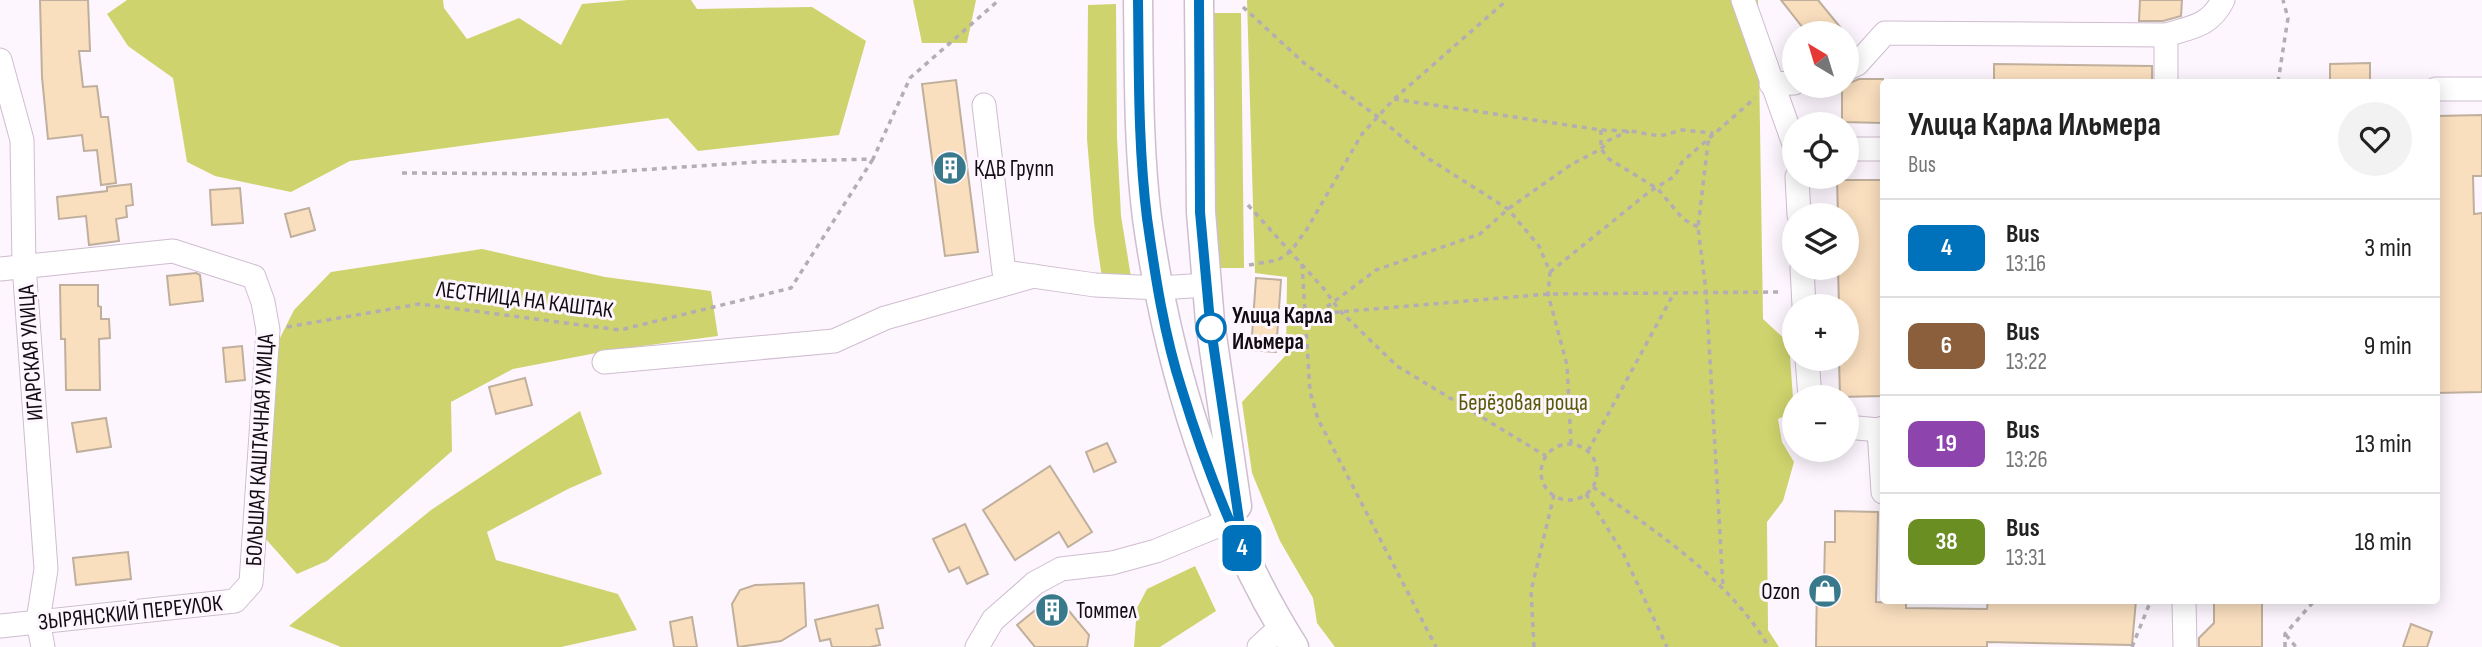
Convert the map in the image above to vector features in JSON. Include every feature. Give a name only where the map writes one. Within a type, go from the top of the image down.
[{"type":"main road","points":[[1138,0],[1140,132],[1147,217],[1166,327],[1181,390],[1229,521],[1288,637]]},
{"type":"main road","points":[[1199,0],[1200,212],[1218,383],[1244,554]]},
{"type":"street","points":[[1743,0],[1782,84]]},
{"type":"street","points":[[1859,62],[1885,33],[2166,35],[2195,26],[2216,15],[2223,0]]},
{"type":"street","points":[[2166,35],[2166,79]]},
{"type":"street","name":"ИГАРСКАЯ УЛИЦА","points":[[0,60],[22,139],[24,265],[46,569],[38,621],[43,647]]},
{"type":"street","points":[[2440,89],[2482,89]]},
{"type":"street","points":[[984,105],[1004,272],[1095,285],[1159,288],[1207,285]]},
{"type":"street","points":[[1859,149],[1880,149]]},
{"type":"street","name":"БОЛЬШАЯ КАШТАЧНАЯ УЛИЦА","points":[[24,265],[173,251],[254,277],[263,302],[268,330],[251,583]]},
{"type":"street","points":[[0,269],[24,265]]},
{"type":"street","points":[[604,362],[834,341],[885,318],[1034,276]]},
{"type":"street","points":[[1859,428],[1880,429]]},
{"type":"street","points":[[977,647],[993,620],[1035,583],[1061,569],[1112,563],[1156,551],[1229,521]]},
{"type":"street","name":"ЗЫРЯНСКИЙ ПЕРЕУЛОК","points":[[0,626],[235,601],[251,583]]},
{"type":"street","points":[[2184,604],[2185,647]]},
{"type":"street","points":[[1259,647],[1288,637]]},
{"type":"path","name":"ЛЕСТНИЦА НА КАШТАК","points":[[268,330],[420,304],[620,330],[791,288],[873,159],[910,78],[999,0]]},
{"type":"path","points":[[1249,265],[1278,260],[1291,251],[1307,229],[1362,134],[1394,99],[1507,0]]},
{"type":"path","points":[[2278,79],[2288,18],[2283,0]]},
{"type":"path","points":[[1243,7],[1304,63],[1378,117],[1426,158],[1508,209],[1539,246],[1550,272],[1548,294],[1567,365],[1571,443]]},
{"type":"path","points":[[1550,272],[1649,192],[1658,189],[1675,176],[1682,162],[1712,134],[1782,84]]},
{"type":"path","points":[[1394,99],[1601,130],[1660,136],[1682,130],[1712,134]]},
{"type":"path","points":[[1601,130],[1601,149],[1609,159],[1658,189],[1683,219],[1698,228]]},
{"type":"path","points":[[1318,314],[1376,270],[1480,234],[1508,209],[1572,164],[1601,149],[1609,140],[1630,131]]},
{"type":"path","points":[[1712,134],[1708,143],[1698,228],[1706,291],[1723,587]]},
{"type":"path","points":[[402,173],[581,174],[756,162],[873,159]]},
{"type":"path","points":[[1248,205],[1291,251],[1340,311],[1397,366],[1546,456]]},
{"type":"path","points":[[1302,264],[1310,392],[1318,419],[1436,647]]},
{"type":"path","points":[[1304,315],[1548,294],[1706,291],[1782,297]]},
{"type":"path","points":[[1588,451],[1674,293]]},
{"type":"path","points":[[1571,443],[1588,451],[1597,468],[1593,487],[1586,494],[1568,500],[1554,495],[1544,484],[1541,475],[1546,456],[1561,445],[1571,443]]},
{"type":"path","points":[[1593,487],[1674,544],[1723,587],[1769,647]]},
{"type":"path","points":[[1586,494],[1623,553],[1667,647]]},
{"type":"path","points":[[1534,647],[1531,591],[1554,495]]},
{"type":"path","points":[[2132,647],[2149,604]]},
{"type":"path","points":[[2285,647],[2285,634],[2311,604]]},
{"type":"path","points":[[2285,634],[2295,647]]},
{"type":"green space","points":[[127,0],[443,0],[444,8],[467,39],[519,18],[561,45],[582,4],[628,0],[691,0],[697,9],[812,7],[866,41],[839,135],[698,151],[668,118],[350,161],[291,192],[215,176],[187,162],[173,78],[128,46],[107,14]]},
{"type":"green space","points":[[913,0],[976,0],[967,43],[922,43]]},
{"type":"green space","name":"Берёзовая роща","points":[[1247,0],[1758,0],[1763,319],[1782,337],[1782,371],[1791,371],[1792,385],[1782,385],[1782,417],[1778,419],[1782,462],[1794,462],[1783,501],[1767,522],[1768,630],[1779,647],[1335,647],[1317,623],[1313,598],[1280,541],[1252,473],[1242,402],[1286,355],[1287,277],[1255,273]]},
{"type":"green space","points":[[1116,4],[1117,137],[1121,216],[1131,277],[1102,278],[1087,139],[1088,5]]},
{"type":"green space","points":[[1212,13],[1241,13],[1244,268],[1214,268]]},
{"type":"green space","points":[[482,249],[605,277],[711,291],[718,336],[612,350],[513,369],[451,402],[452,451],[327,561],[297,574],[264,537],[275,348],[294,310],[331,272]]},
{"type":"green space","points":[[580,411],[602,474],[487,532],[496,560],[618,594],[637,630],[561,647],[341,647],[289,626],[431,510]]},
{"type":"green space","points":[[1195,566],[1216,611],[1160,647],[1134,647],[1137,608],[1147,589]]},
{"type":"building","points":[[40,0],[88,0],[90,51],[79,51],[83,87],[97,86],[101,117],[108,117],[116,183],[101,185],[97,150],[84,151],[82,135],[48,139],[42,77]]},
{"type":"building","points":[[1781,0],[1818,0],[1835,21],[1798,21]]},
{"type":"building","points":[[2140,0],[2182,0],[2181,16],[2163,21],[2139,21]]},
{"type":"building","points":[[2370,63],[2370,79],[2330,79],[2330,64]]},
{"type":"building","points":[[1994,64],[2152,66],[2152,79],[1994,79]]},
{"type":"building","points":[[1859,79],[1880,79],[1880,123],[1859,122],[1859,112],[1842,112],[1842,98],[1859,98]]},
{"type":"building","name":"КДВ Групп","points":[[956,80],[978,252],[945,256],[922,84]]},
{"type":"building","points":[[2482,115],[2482,176],[2473,176],[2474,214],[2482,213],[2482,392],[2440,393],[2440,116]]},
{"type":"building","points":[[1859,180],[1880,180],[1880,396],[1859,397],[1859,385],[1840,385],[1839,371],[1859,371],[1859,294],[1839,294],[1838,280],[1859,280],[1859,203],[1838,203],[1837,189],[1859,189]]},
{"type":"building","points":[[131,184],[133,205],[126,206],[127,217],[116,219],[119,241],[89,245],[86,216],[59,219],[57,197],[107,191],[107,187]]},
{"type":"building","points":[[240,188],[243,223],[212,225],[210,190]]},
{"type":"building","points":[[309,208],[315,230],[291,237],[285,214]]},
{"type":"building","points":[[196,273],[200,275],[203,301],[170,305],[167,276]]},
{"type":"building","points":[[1256,278],[1281,280],[1276,352],[1251,350]]},
{"type":"building","points":[[60,285],[98,285],[98,306],[101,307],[101,319],[109,319],[110,338],[99,339],[100,390],[66,390]]},
{"type":"building","points":[[242,346],[245,380],[226,382],[223,348]]},
{"type":"building","points":[[525,378],[532,405],[496,414],[489,387]]},
{"type":"building","points":[[106,418],[111,447],[77,452],[72,423]]},
{"type":"building","points":[[1107,443],[1116,462],[1094,472],[1086,452]]},
{"type":"building","points":[[1050,466],[1092,532],[1068,547],[1059,532],[1015,560],[983,510]]},
{"type":"building","points":[[1835,511],[1878,512],[1876,602],[1880,604],[1906,604],[1906,608],[1987,609],[1988,604],[2136,604],[2132,645],[1987,642],[1987,647],[1816,647],[1817,583],[1824,583],[1825,542],[1835,542]]},
{"type":"building","points":[[965,524],[988,574],[967,584],[959,567],[949,572],[933,539]]},
{"type":"building","points":[[128,552],[131,579],[76,585],[73,558]]},
{"type":"building","points":[[804,583],[806,626],[781,641],[738,647],[732,604],[740,590],[755,585]]},
{"type":"building","name":"Томтел","points":[[1055,594],[1089,635],[1087,647],[1035,647],[1017,625]]},
{"type":"building","points":[[2214,604],[2262,604],[2262,647],[2199,647],[2199,638],[2214,623]]},
{"type":"building","points":[[878,605],[883,628],[876,629],[880,645],[832,647],[830,639],[820,641],[815,620]]},
{"type":"building","points":[[692,617],[697,647],[674,647],[670,622]]},
{"type":"building","points":[[2411,624],[2432,632],[2427,647],[2403,647]]},
{"type":"bus line","name":"4","points":[[1138,0],[1140,132],[1147,217],[1166,327],[1181,390],[1229,521],[1244,554],[1210,322],[1200,212],[1199,0]]},
{"type":"place","name":"КДВ Групп","points":[[950,168]]},
{"type":"place","name":"Улица Карла Ильмера","points":[[1211,328]]},
{"type":"place","name":"Ozon","points":[[1825,591]]},
{"type":"place","name":"Томтел","points":[[1052,610]]}]
